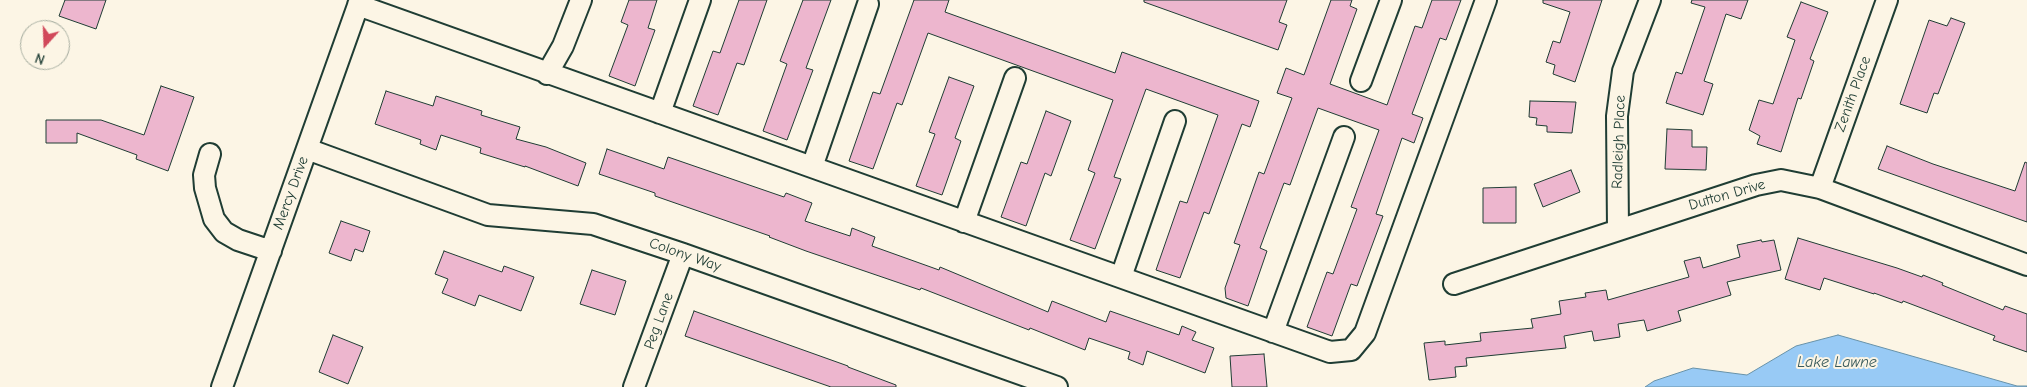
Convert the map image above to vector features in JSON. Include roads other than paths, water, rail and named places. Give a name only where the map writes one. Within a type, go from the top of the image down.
[{"type":"street","points":[[547,74],[563,46],[580,0]]},
{"type":"street","points":[[660,113],[700,0]]},
{"type":"street","points":[[1361,81],[1391,0]]},
{"type":"street","points":[[359,3],[547,74],[1330,352],[1351,350],[1365,334],[1486,0]]},
{"type":"street","name":"Radleigh Place","points":[[1618,229],[1617,116],[1620,89],[1623,72],[1650,0]]},
{"type":"street","name":"Zenith Place","points":[[1820,188],[1887,0]]},
{"type":"street","name":"Mercy Drive","points":[[222,387],[359,3]]},
{"type":"street","points":[[812,167],[868,4]]},
{"type":"street","points":[[964,222],[1015,78]]},
{"type":"street","points":[[1121,277],[1175,121]]},
{"type":"street","points":[[1273,332],[1344,137]]},
{"type":"street","name":"Colony Way","points":[[307,149],[488,215],[593,224],[684,254],[1057,387]]},
{"type":"street","points":[[210,154],[204,175],[205,188],[214,219],[224,232],[238,240],[271,251]]},
{"type":"street","name":"Dutton Drive","points":[[1454,284],[1756,185],[1781,180],[1820,188],[2027,265]]},
{"type":"street","name":"Peg Lane","points":[[634,387],[684,254]]},
{"type":"water","name":"Lake Lawne","points":[[1838,335],[2017,386],[2027,387],[1645,387],[1654,381],[1693,368],[1747,375],[1796,346]]}]
